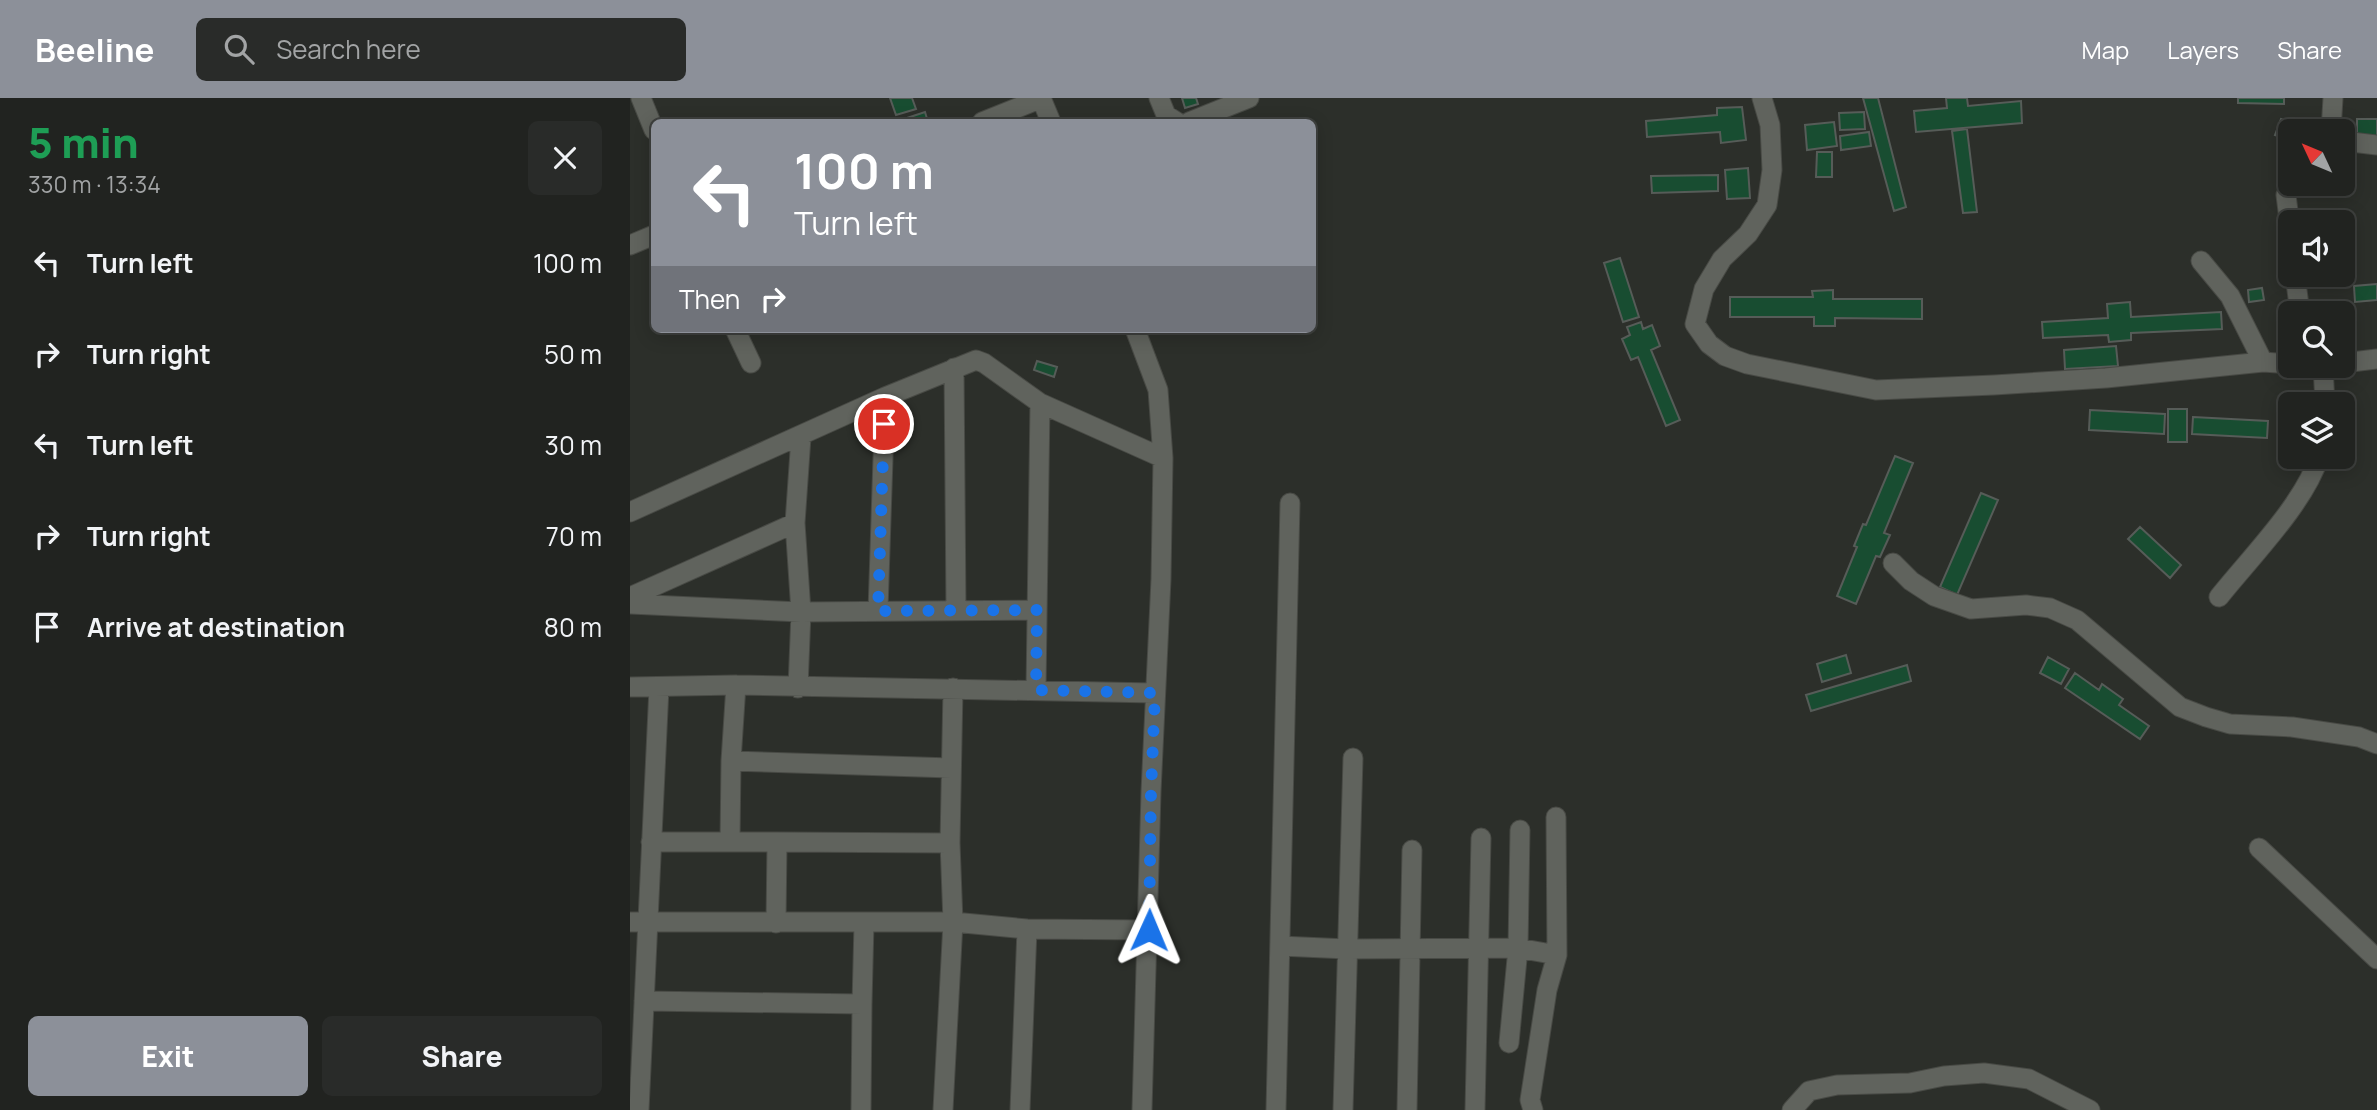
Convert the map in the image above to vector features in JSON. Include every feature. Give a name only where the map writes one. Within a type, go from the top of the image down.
[{"type":"street","points":[[641,98],[651,123]]},
{"type":"street","points":[[989,119],[1041,98],[1050,119]]},
{"type":"street","points":[[1159,98],[1167,115],[1173,119]]},
{"type":"street","points":[[1196,119],[1249,98]]},
{"type":"street","points":[[1762,98],[1770,125],[1772,170],[1767,205],[1748,234],[1722,259],[1704,289],[1695,324],[1709,344],[1725,356],[1747,364],[1876,390],[2106,378],[2278,363]]},
{"type":"street","points":[[2332,119],[2333,98]]},
{"type":"street","points":[[2356,143],[2377,145]]},
{"type":"street","points":[[630,245],[651,236]]},
{"type":"street","points":[[2201,261],[2230,296],[2263,362]]},
{"type":"street","points":[[737,333],[751,363]]},
{"type":"street","points":[[1137,333],[1158,390],[1163,458],[1142,1110]]},
{"type":"street","points":[[2355,362],[2377,359]]},
{"type":"street","points":[[630,512],[885,397],[967,363],[981,361],[1040,403],[1163,458]]},
{"type":"street","points":[[954,368],[956,610]]},
{"type":"street","points":[[878,611],[885,397]]},
{"type":"street","points":[[1036,690],[1040,403]]},
{"type":"street","points":[[798,688],[801,612],[795,523],[801,436]]},
{"type":"street","points":[[2219,597],[2299,498],[2315,469]]},
{"type":"street","points":[[1276,1110],[1290,503]]},
{"type":"street","points":[[630,597],[795,523]]},
{"type":"street","points":[[1893,563],[1911,581],[1934,596],[1972,609],[2026,605],[2050,608],[2077,620],[2180,707],[2206,717],[2230,723],[2292,727],[2359,737],[2377,744]]},
{"type":"street","points":[[630,604],[801,612],[1037,610]]},
{"type":"street","points":[[630,687],[736,685],[1155,693]]},
{"type":"street","points":[[730,842],[736,685]]},
{"type":"street","points":[[639,1110],[644,1001],[638,922],[650,842],[659,688]]},
{"type":"street","points":[[943,1110],[953,922],[950,843],[953,688]]},
{"type":"street","points":[[1343,1110],[1353,758]]},
{"type":"street","points":[[731,761],[951,768]]},
{"type":"street","points":[[1533,1110],[1530,1100],[1540,1034],[1557,955],[1556,817]]},
{"type":"street","points":[[1509,1043],[1518,948],[1520,830]]},
{"type":"street","points":[[1475,1110],[1479,1029],[1481,838]]},
{"type":"street","points":[[650,842],[950,843]]},
{"type":"street","points":[[776,923],[777,842]]},
{"type":"street","points":[[2259,848],[2377,959]]},
{"type":"street","points":[[1407,1110],[1412,850]]},
{"type":"street","points":[[638,922],[953,922],[1027,929],[1149,930]]},
{"type":"street","points":[[861,1110],[863,923]]},
{"type":"street","points":[[1020,1110],[1027,929]]},
{"type":"street","points":[[1280,946],[1348,949],[1518,948],[1557,955]]},
{"type":"street","points":[[644,1001],[862,1004]]},
{"type":"street","points":[[1792,1110],[1809,1091],[1837,1085],[1910,1083],[1944,1076],[1984,1073],[2029,1079],[2090,1110]]},
{"type":"building","points":[[890,98],[912,98],[916,109],[896,115]]},
{"type":"building","points":[[1182,98],[1196,98],[1198,104],[1185,108]]},
{"type":"building","points":[[1863,98],[1878,98],[1906,207],[1894,211]]},
{"type":"building","points":[[1946,98],[1967,98],[1968,106],[2021,101],[2022,123],[1916,132],[1914,111],[1947,108]]},
{"type":"building","points":[[2238,98],[2284,98],[2284,104],[2238,103]]},
{"type":"building","points":[[1742,107],[1746,140],[1721,143],[1720,132],[1647,137],[1646,121],[1717,115],[1717,108]]},
{"type":"building","points":[[925,112],[927,119],[907,119]]},
{"type":"building","points":[[1864,112],[1865,129],[1840,130],[1839,113]]},
{"type":"building","points":[[2357,119],[2377,119],[2377,137],[2357,137]]},
{"type":"building","points":[[1834,122],[1837,146],[1807,150],[1805,125]]},
{"type":"building","points":[[1967,129],[1977,212],[1963,213],[1952,131]]},
{"type":"building","points":[[1869,132],[1871,146],[1841,150],[1840,136]]},
{"type":"building","points":[[1817,152],[1832,152],[1832,177],[1816,177]]},
{"type":"building","points":[[1748,168],[1750,198],[1727,199],[1725,170]]},
{"type":"building","points":[[1718,175],[1718,191],[1652,193],[1651,176]]},
{"type":"building","points":[[1620,258],[1639,317],[1623,322],[1604,263]]},
{"type":"building","points":[[2377,284],[2377,300],[2355,302],[2355,286]]},
{"type":"building","points":[[2262,288],[2264,300],[2249,302],[2248,290]]},
{"type":"building","points":[[1833,290],[1833,299],[1922,299],[1922,319],[1835,318],[1835,326],[1814,326],[1814,317],[1730,317],[1730,297],[1813,297],[1812,291]]},
{"type":"building","points":[[2130,302],[2131,317],[2221,312],[2222,329],[2131,333],[2131,340],[2109,342],[2108,335],[2043,338],[2042,322],[2108,318],[2107,304]]},
{"type":"building","points":[[1641,322],[1643,329],[1652,325],[1660,346],[1651,350],[1680,420],[1666,426],[1638,357],[1631,360],[1622,339],[1630,335],[1627,327]]},
{"type":"building","points":[[2116,346],[2118,366],[2065,369],[2064,350]]},
{"type":"building","points":[[1037,361],[1057,367],[1054,377],[1034,370]]},
{"type":"building","points":[[2168,409],[2187,409],[2187,442],[2168,442]]},
{"type":"building","points":[[2090,410],[2165,414],[2164,434],[2089,430]]},
{"type":"building","points":[[2193,417],[2268,421],[2267,438],[2192,434]]},
{"type":"building","points":[[1895,456],[1913,463],[1884,533],[1890,535],[1880,557],[1876,556],[1856,604],[1837,596],[1857,547],[1854,546],[1863,524],[1866,525]]},
{"type":"building","points":[[1981,493],[1998,500],[1957,595],[1940,587]]},
{"type":"building","points":[[2140,527],[2181,565],[2170,578],[2128,539]]},
{"type":"building","points":[[1846,655],[1851,673],[1822,682],[1817,664]]},
{"type":"building","points":[[2048,657],[2069,669],[2061,684],[2040,673]]},
{"type":"building","points":[[1907,665],[1911,681],[1811,711],[1806,695]]},
{"type":"building","points":[[2075,673],[2099,690],[2102,684],[2123,699],[2119,705],[2149,726],[2140,739],[2065,688]]},
{"type":"route","points":[[884,424],[878,611],[1037,610],[1036,690],[1155,693],[1149,930]]}]
